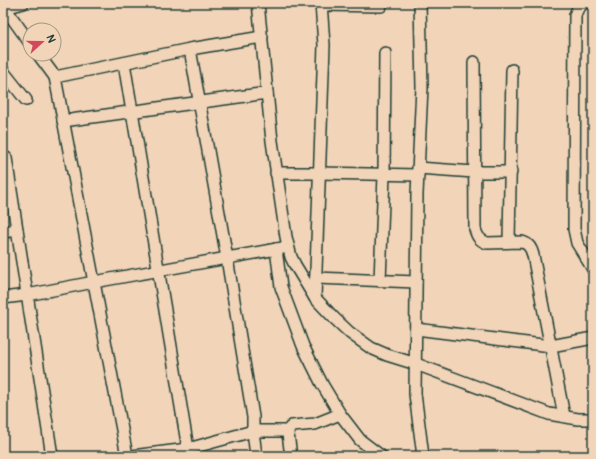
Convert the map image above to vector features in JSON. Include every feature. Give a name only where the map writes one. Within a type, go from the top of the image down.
[{"type":"street","points":[[22,32],[4,7],[23,3]]},
{"type":"street","points":[[258,3],[272,141],[286,237],[291,257],[315,298],[350,333],[371,348],[387,355],[416,364],[549,414],[578,419],[593,419]]},
{"type":"street","points":[[420,3],[422,87],[418,172],[415,394],[423,456]]},
{"type":"street","points":[[584,3],[578,8],[575,16],[574,229],[577,243],[593,269]]},
{"type":"street","points":[[315,298],[324,45],[321,4],[381,6]]},
{"type":"street","points":[[55,77],[190,49],[262,37]]},
{"type":"street","points":[[190,49],[227,258],[253,417],[256,456]]},
{"type":"street","points":[[380,281],[386,53]]},
{"type":"street","points":[[44,62],[55,77],[127,456]]},
{"type":"street","points":[[474,62],[474,172],[476,234],[482,241],[522,242],[530,246],[532,250],[564,416]]},
{"type":"street","points":[[124,63],[189,452]]},
{"type":"street","points":[[509,242],[512,70]]},
{"type":"street","points":[[3,71],[26,100]]},
{"type":"street","points":[[63,121],[267,93]]},
{"type":"street","points":[[6,158],[52,456]]},
{"type":"street","points":[[276,174],[319,172],[384,174],[418,172],[511,172]]},
{"type":"street","points":[[3,232],[17,230]]},
{"type":"street","points":[[3,298],[288,247]]},
{"type":"street","points":[[276,249],[281,287],[301,338],[322,384],[340,414],[360,440],[381,456]]},
{"type":"street","points":[[316,278],[416,282]]},
{"type":"street","points":[[416,329],[551,346],[593,338]]},
{"type":"street","points":[[291,456],[288,431],[289,428],[292,426],[315,424],[340,414]]},
{"type":"street","points":[[132,456],[189,452],[253,431],[288,431]]}]
